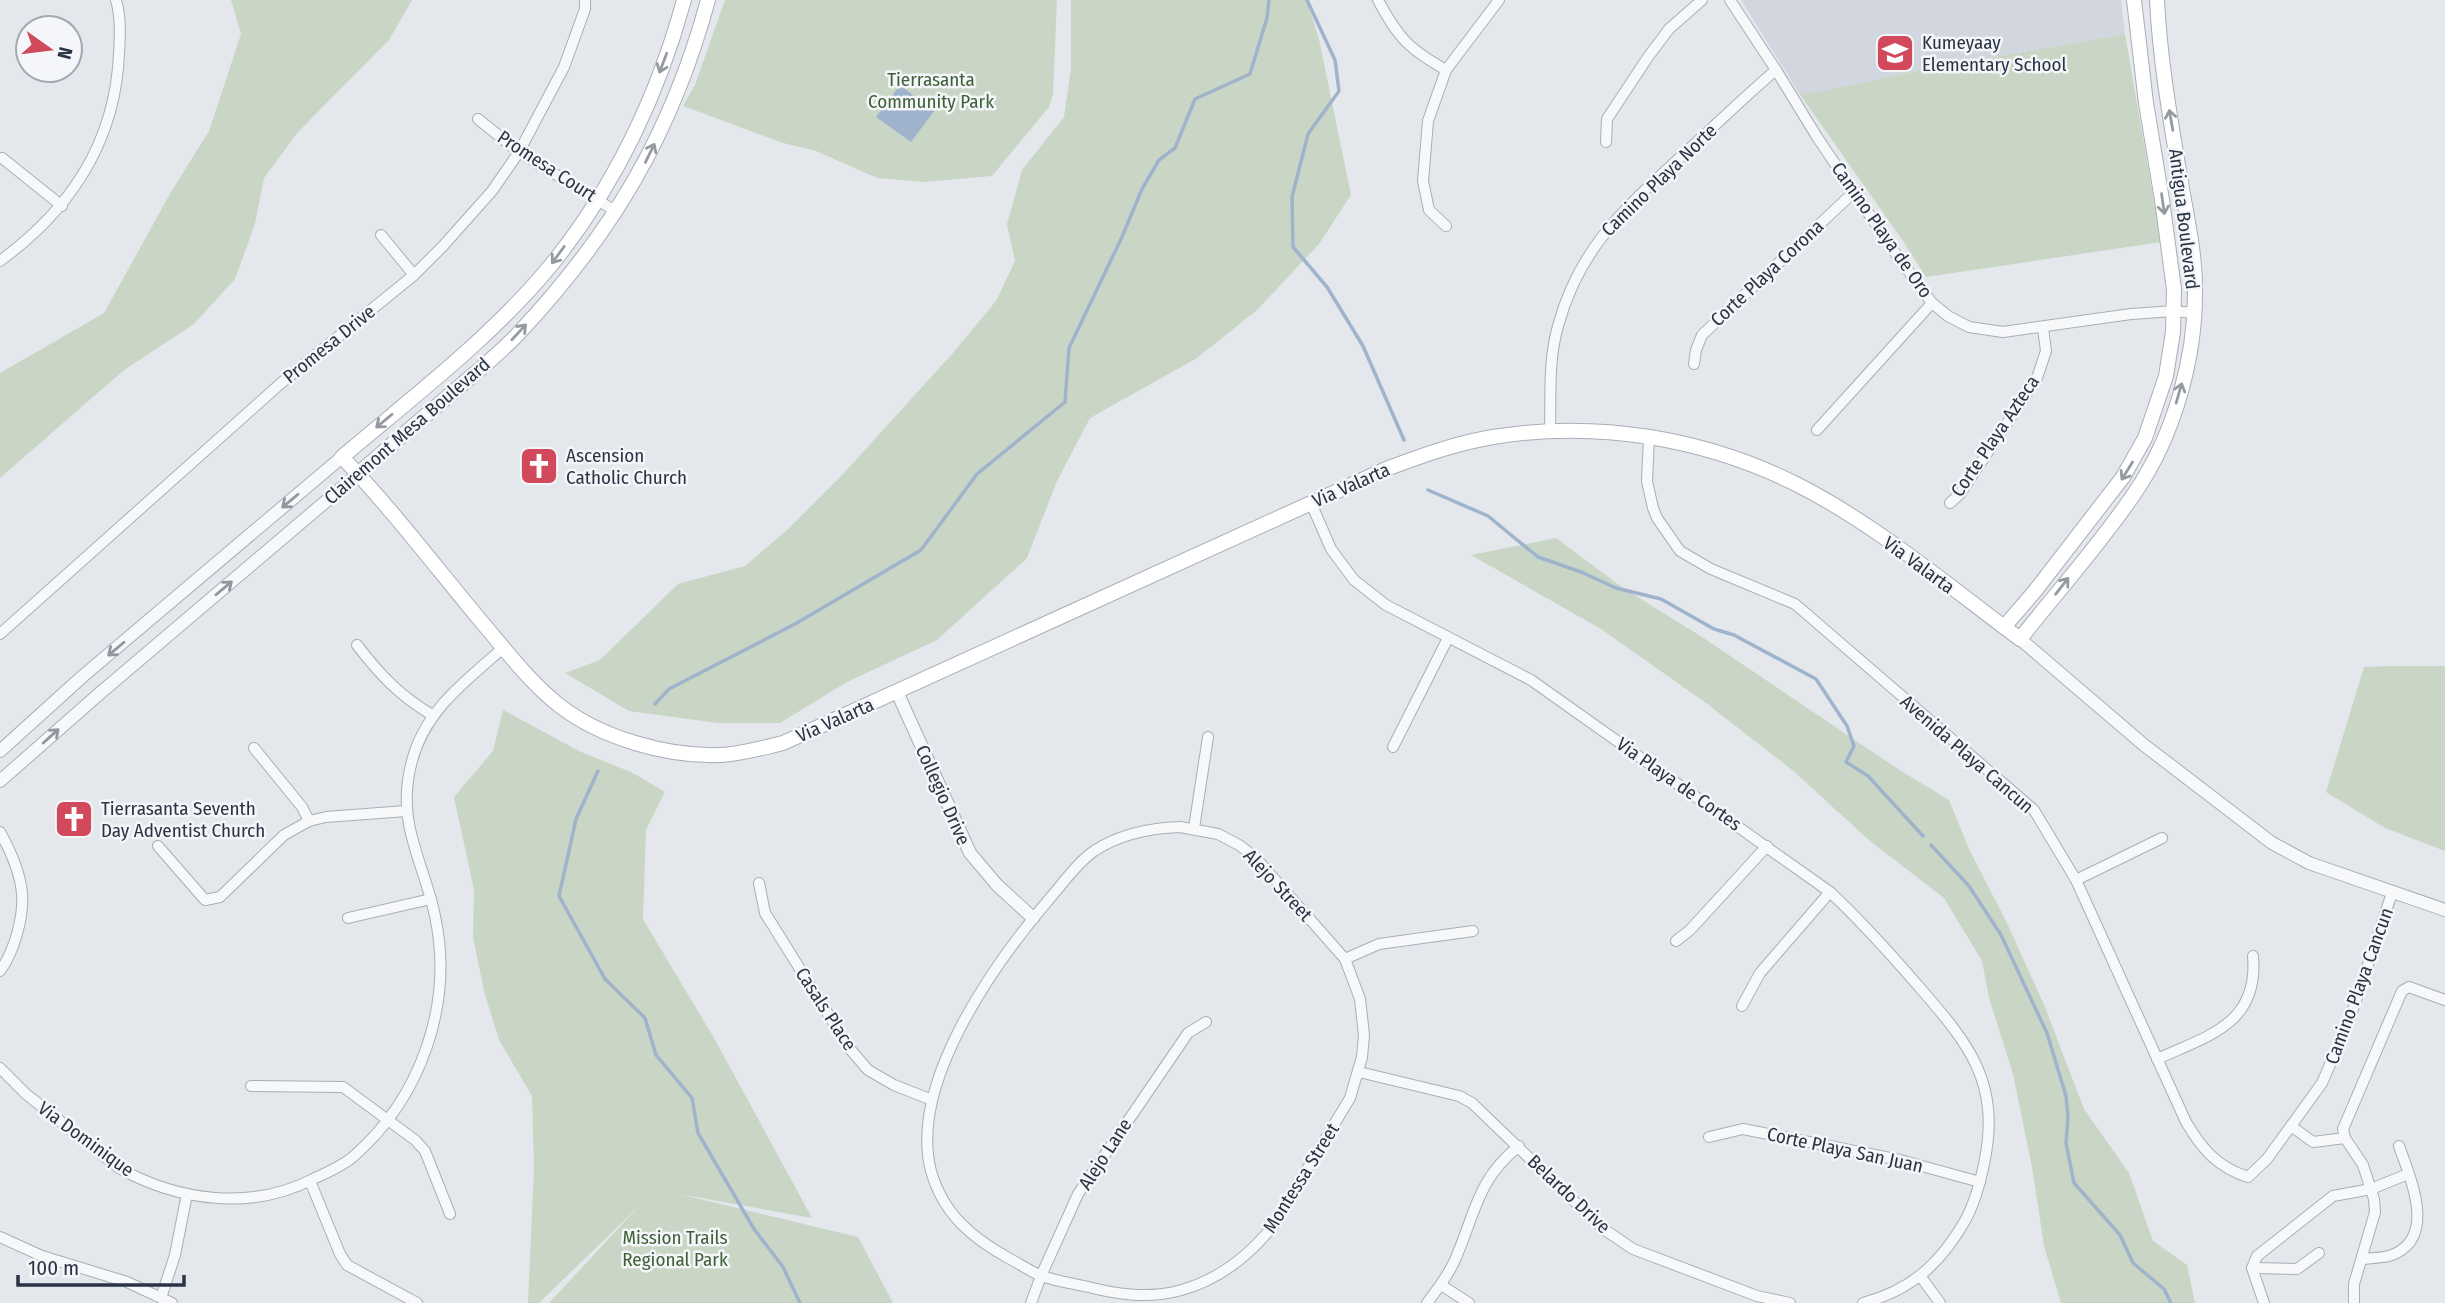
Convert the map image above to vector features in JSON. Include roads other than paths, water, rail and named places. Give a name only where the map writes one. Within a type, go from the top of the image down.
[{"type":"main road","name":"Clairemont Mesa Boulevard","points":[[342,457],[493,327],[552,264],[597,200],[646,109],[684,0]]},
{"type":"main road","points":[[692,0],[698,12],[704,15]]},
{"type":"main road","name":"Clairemont Mesa Boulevard","points":[[358,474],[517,335],[617,212],[667,118],[689,62],[708,0]]},
{"type":"main road","name":"Antigua Boulevard","points":[[2004,627],[2115,488],[2135,458],[2154,417],[2171,354],[2175,311],[2134,0]]},
{"type":"main road","name":"Antigua Boulevard","points":[[2020,639],[2134,494],[2167,429],[2182,384],[2194,313],[2195,287],[2161,47],[2157,0]]},
{"type":"main road","points":[[2138,39],[2148,46],[2161,47]]},
{"type":"main road","name":"Via Valarta","points":[[342,457],[540,689],[561,707],[607,734],[676,752],[719,755],[783,743],[1386,469],[1434,452],[1493,437],[1550,432],[1648,437],[1704,447],[1734,456],[1798,485],[1846,512],[2020,639]]},
{"type":"street","points":[[0,261],[28,240],[62,206],[93,159],[112,109],[118,82],[120,35],[116,0]]},
{"type":"street","name":"Promesa Drive","points":[[0,634],[280,384],[414,275],[443,246],[492,191],[519,152],[564,67],[585,9],[585,0]]},
{"type":"street","points":[[1377,0],[1401,38],[1415,52],[1446,70]]},
{"type":"street","points":[[1446,226],[1429,210],[1423,181],[1427,121],[1446,70],[1499,0]]},
{"type":"street","points":[[1606,142],[1607,119],[1648,57],[1669,29],[1702,0]]},
{"type":"street","name":"Camino Playa de Oro","points":[[1730,0],[1817,137],[1898,257],[1932,303],[1948,316],[1969,327],[2003,332],[2103,317],[2175,311],[2194,313]]},
{"type":"street","name":"Camino Playa Norte","points":[[1550,432],[1553,345],[1565,302],[1584,261],[1618,215],[1776,70]]},
{"type":"street","name":"Promesa Court","points":[[478,119],[519,152],[617,212]]},
{"type":"street","points":[[2,158],[62,206]]},
{"type":"street","name":"Corte Playa Corona","points":[[1695,364],[1696,350],[1702,335],[1855,191]]},
{"type":"street","points":[[381,235],[414,275]]},
{"type":"street","points":[[1816,430],[1932,303]]},
{"type":"street","name":"Corte Playa Azteca","points":[[1950,503],[1960,494],[2037,378],[2046,351],[2043,328]]},
{"type":"street","name":"Avenida Playa Cancun","points":[[1648,437],[1647,481],[1653,508],[1680,551],[1712,569],[1795,604],[2034,810],[2076,880],[2186,1122],[2197,1140],[2216,1161],[2228,1170],[2248,1177]]},
{"type":"street","name":"Clairemont Mesa Boulevard","points":[[0,751],[83,676],[342,457]]},
{"type":"street","name":"Clairemont Mesa Boulevard","points":[[0,781],[358,474]]},
{"type":"street","name":"Via Playa de Cortes","points":[[1311,503],[1331,550],[1354,579],[1386,605],[1531,680],[1830,892],[1865,925],[1946,1018],[1969,1048],[1980,1072],[1987,1098],[1989,1124],[1980,1182]]},
{"type":"street","points":[[1393,747],[1448,638]]},
{"type":"street","name":"Via Valarta","points":[[2020,639],[2144,745],[2272,843],[2309,863],[2445,910]]},
{"type":"street","points":[[356,645],[385,680],[412,703],[432,715]]},
{"type":"street","name":"Via Dominique","points":[[0,1068],[26,1094],[120,1168],[135,1176],[198,1197],[246,1199],[281,1192],[310,1181],[352,1158],[388,1120],[409,1088],[418,1070],[436,1014],[440,957],[431,899],[409,833],[406,811],[411,761],[432,715],[446,698],[503,648]]},
{"type":"street","name":"Collegio Drive","points":[[897,692],[970,853],[997,885],[1033,918]]},
{"type":"street","points":[[1194,828],[1208,737]]},
{"type":"street","points":[[254,748],[303,807],[309,821]]},
{"type":"street","points":[[158,846],[205,900],[220,897],[284,835],[309,821],[326,817],[406,811]]},
{"type":"street","name":"Alejo Street","points":[[1033,918],[1082,860],[1108,843],[1152,829],[1194,828],[1230,840],[1255,857],[1345,959],[1362,1009],[1364,1035],[1359,1072]]},
{"type":"street","points":[[0,832],[11,852],[22,894],[16,939],[0,971]]},
{"type":"street","points":[[2076,880],[2162,838]]},
{"type":"street","points":[[1676,941],[1690,930],[1767,846]]},
{"type":"street","name":"Casals Place","points":[[759,883],[765,913],[850,1049],[868,1070],[894,1085],[932,1100]]},
{"type":"street","points":[[1742,1006],[1760,973],[1830,892]]},
{"type":"street","name":"Camino Playa Cancun","points":[[2248,1177],[2267,1159],[2322,1083],[2341,1040],[2392,893]]},
{"type":"street","points":[[348,918],[431,899]]},
{"type":"street","name":"Montessa Street","points":[[1033,918],[1005,954],[961,1026],[932,1100],[927,1128],[928,1157],[936,1185],[948,1209],[964,1228],[983,1244],[1041,1276],[1136,1296],[1177,1291],[1220,1274],[1258,1244],[1273,1226],[1350,1098],[1359,1072]]},
{"type":"street","points":[[1345,959],[1379,944],[1473,931]]},
{"type":"street","points":[[2157,1059],[2219,1030],[2238,1014],[2255,977],[2253,956]]},
{"type":"street","points":[[2354,1303],[2354,1284],[2375,1212],[2364,1165],[2343,1129],[2402,991],[2409,988],[2419,989],[2445,1000]]},
{"type":"street","name":"Alejo Lane","points":[[1031,1303],[1078,1194],[1188,1033],[1206,1022]]},
{"type":"street","name":"Belardo Drive","points":[[1359,1072],[1459,1096],[1472,1103],[1602,1228],[1633,1249],[1756,1299],[1790,1303]]},
{"type":"street","points":[[251,1086],[343,1087],[415,1140],[425,1151],[450,1214]]},
{"type":"street","points":[[2291,1126],[2313,1142],[2346,1138]]},
{"type":"street","name":"Corte Playa San Juan","points":[[1709,1137],[1743,1129],[1900,1160],[1980,1182]]},
{"type":"street","points":[[1427,1303],[1453,1265],[1483,1187],[1506,1157],[1519,1146]]},
{"type":"street","points":[[2362,1259],[2389,1256],[2402,1249],[2409,1241],[2418,1215],[2418,1201],[2399,1146]]},
{"type":"street","points":[[2264,1303],[2252,1268],[2257,1256],[2333,1196],[2371,1189],[2408,1174]]},
{"type":"street","points":[[310,1181],[347,1265],[417,1303]]},
{"type":"street","points":[[1863,1303],[1906,1287],[1921,1277],[1953,1242],[1972,1207],[1980,1182]]},
{"type":"street","points":[[0,1237],[42,1256],[127,1282],[166,1300],[187,1194]]},
{"type":"street","points":[[2252,1268],[2297,1269],[2319,1253]]},
{"type":"street","points":[[1921,1277],[1940,1303]]},
{"type":"street","points":[[1441,1285],[1469,1303]]},
{"type":"water","points":[[900,85],[934,111],[911,142],[876,117]]},
{"type":"waterway","points":[[655,704],[669,689],[795,624],[921,550],[977,474],[1065,402],[1069,348],[1142,189],[1159,160],[1175,148],[1195,99],[1250,74],[1267,18],[1269,0]]},
{"type":"waterway","points":[[1307,0],[1335,60],[1339,91],[1308,134],[1292,197],[1293,247],[1327,287],[1363,346],[1404,440]]},
{"type":"waterway","points":[[1428,490],[1488,516],[1538,557],[1616,588],[1661,599],[1714,629],[1734,635],[1816,679],[1847,726],[1854,746],[1846,762],[1868,776],[1923,836]]},
{"type":"waterway","points":[[598,771],[576,819],[559,896],[605,979],[645,1018],[656,1055],[692,1098],[698,1133],[754,1229],[783,1267],[800,1303]]},
{"type":"waterway","points":[[1931,845],[1969,886],[2001,935],[2047,1033],[2066,1096],[2066,1143],[2074,1183],[2120,1235],[2133,1263],[2164,1289],[2171,1303]]},
{"type":"place","name":"Kumeyaay Elementary School","points":[[1895,53]]},
{"type":"place","name":"Ascension Catholic Church","points":[[539,466]]},
{"type":"place","name":"Tierrasanta Seventh Day Adventist Church","points":[[74,819]]},
{"type":"park label","name":"Tierrasanta Community Park","points":[[931,90]]},
{"type":"park label","name":"Mission Trails Regional Park","points":[[675,1248]]}]
